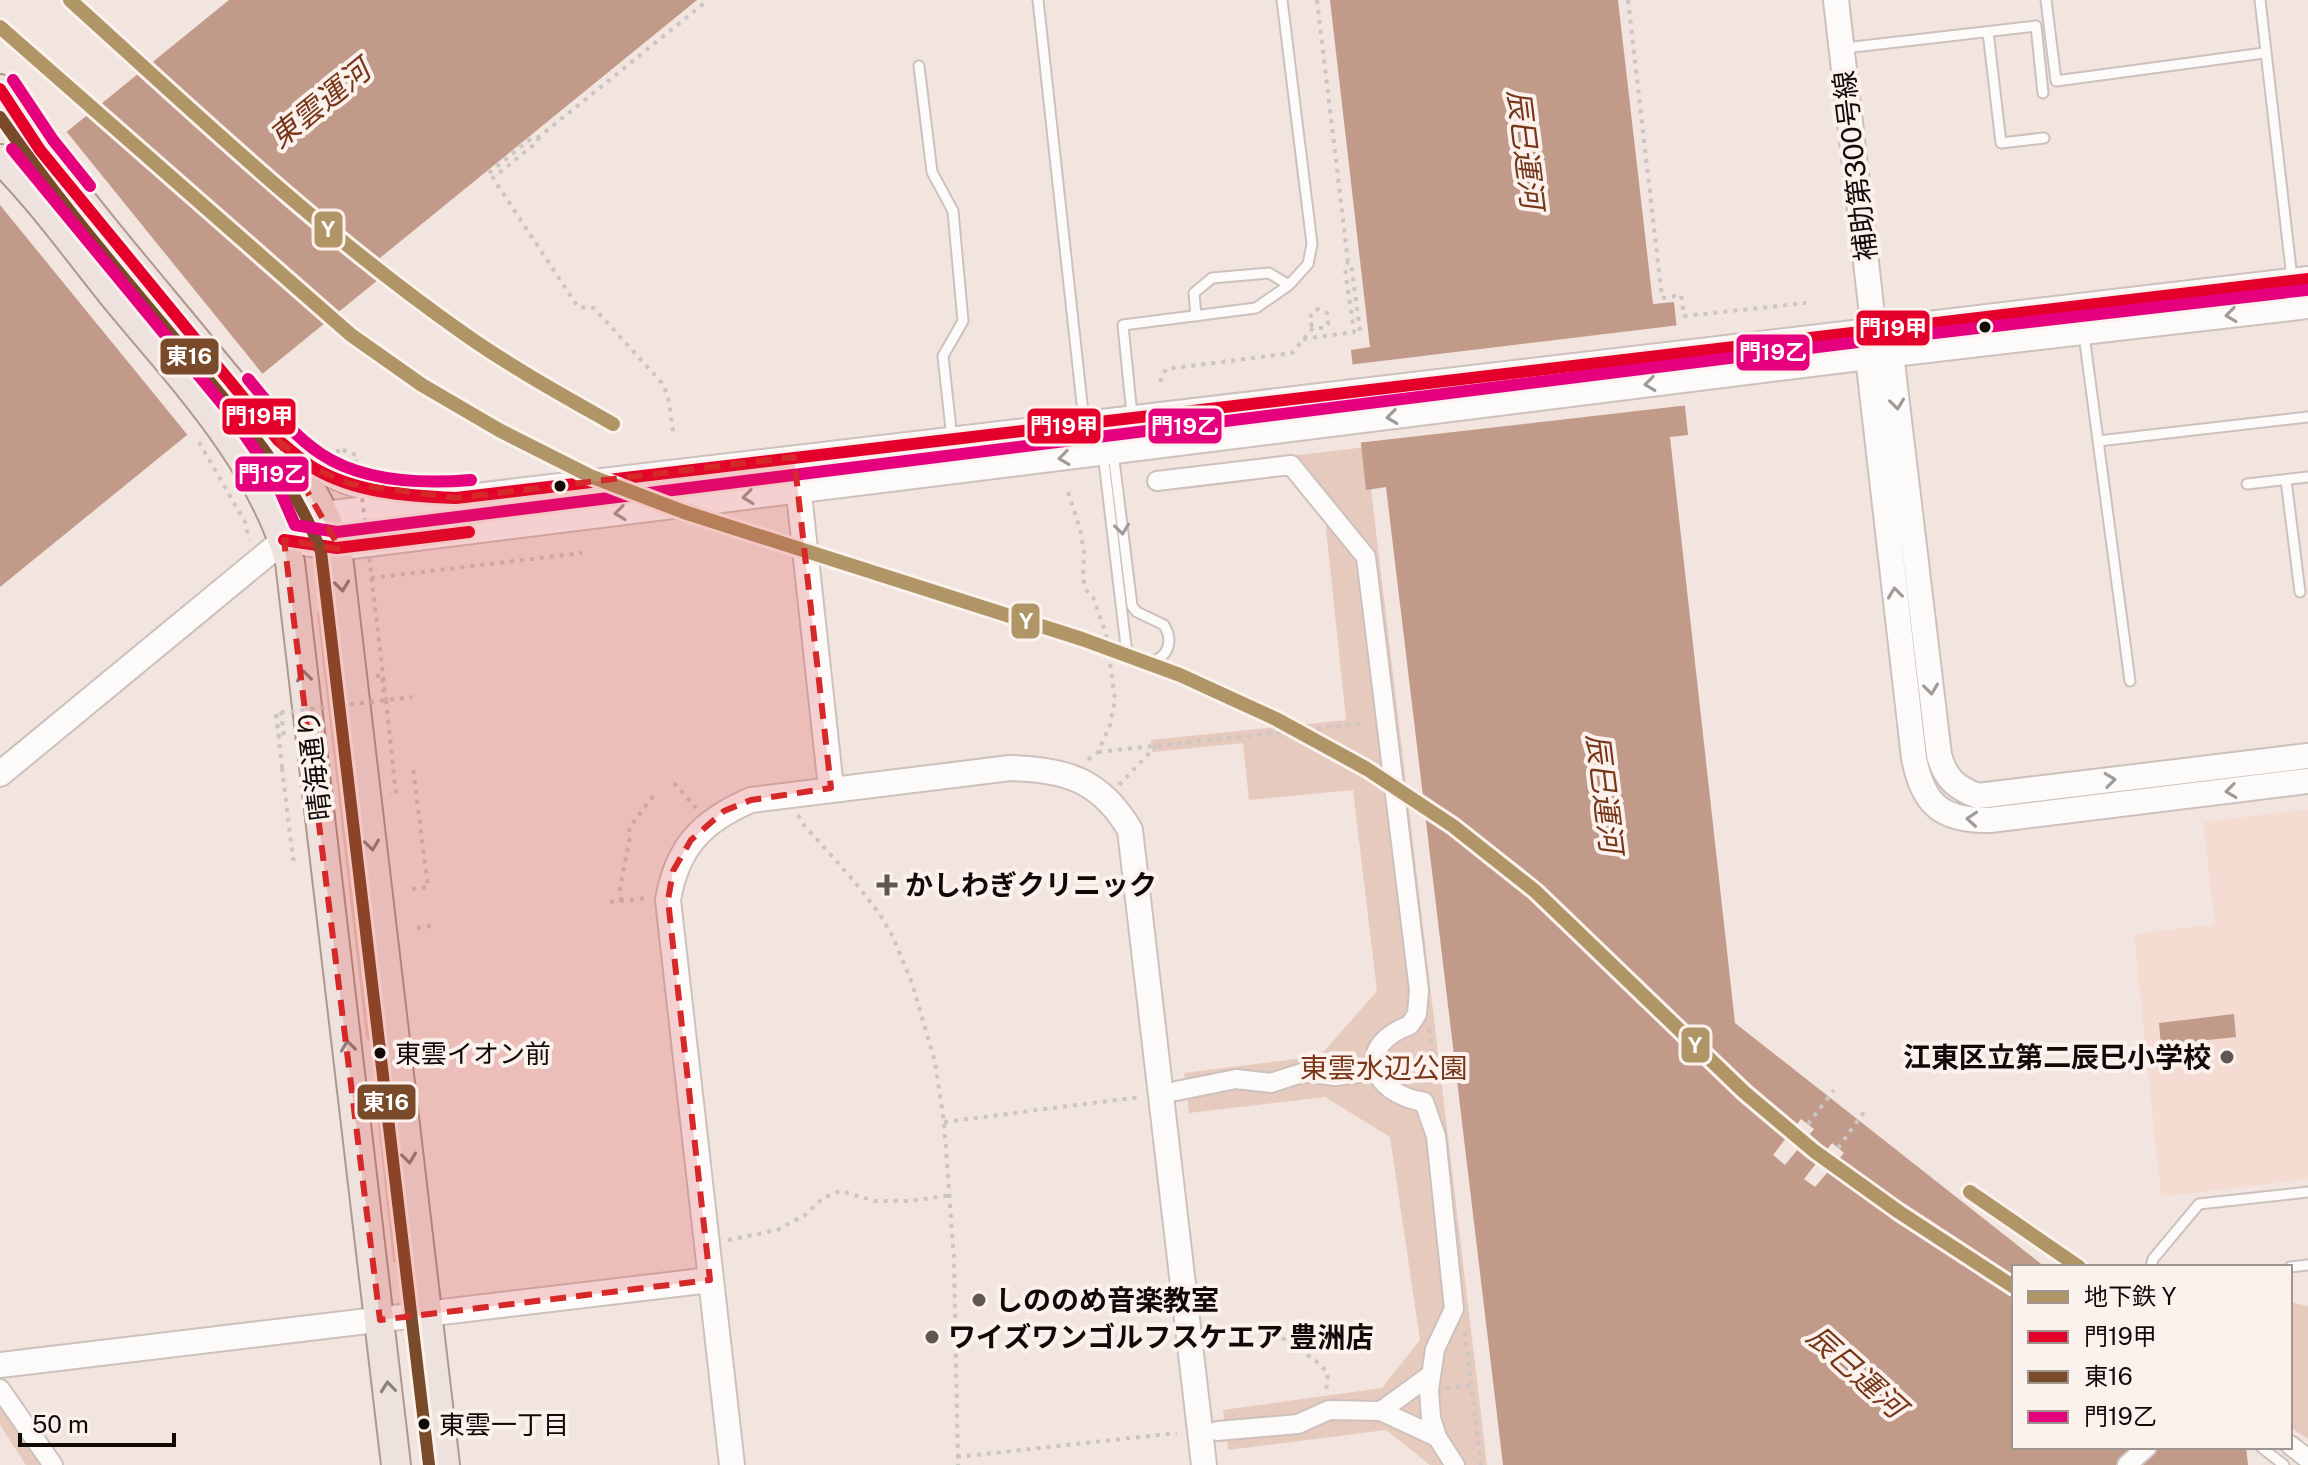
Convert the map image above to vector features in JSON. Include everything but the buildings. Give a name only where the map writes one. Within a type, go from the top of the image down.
[{"type":"main road","name":"晴海通り","points":[[0,89],[40,150],[278,440],[324,514],[337,548],[445,1465]]},
{"type":"main road","name":"晴海通り","points":[[7,166],[205,428],[260,485],[284,540],[292,578],[396,1465]]},
{"type":"street","name":"補助第300号線","points":[[1836,0],[1874,332]]},
{"type":"street","points":[[0,774],[284,540],[324,514],[2300,280]]},
{"type":"street","points":[[284,540],[337,548],[1879,355],[2308,306]]},
{"type":"street","points":[[1874,332],[1939,755],[1949,779],[1961,790],[1978,796],[2308,756]]},
{"type":"street","points":[[1879,355],[1914,758],[1922,789],[1930,800],[1953,816],[1990,820],[2308,781]]},
{"type":"street","points":[[278,440],[315,469],[351,484],[382,492],[456,498]]},
{"type":"street","points":[[794,457],[831,788]]},
{"type":"street","points":[[1157,481],[1291,465],[1366,557],[1419,990],[1417,1014],[1410,1025],[1393,1031],[1382,1041],[1375,1056],[1375,1071],[1389,1090],[1400,1097],[1424,1102],[1436,1136],[1454,1309],[1435,1349],[1429,1376],[1431,1418],[1437,1437],[1455,1465]]},
{"type":"street","points":[[732,1465],[668,900],[673,871],[691,840],[706,825],[724,811],[751,800],[1010,768],[1046,768],[1074,777],[1097,790],[1118,810],[1130,830],[1204,1465]]},
{"type":"street","points":[[1176,1091],[1236,1079],[1271,1083],[1305,1072],[1335,1076],[1375,1071]]},
{"type":"street","points":[[0,1365],[710,1280]]},
{"type":"street","points":[[1381,1411],[1429,1376]]},
{"type":"street","points":[[0,1389],[53,1465]]},
{"type":"street","points":[[1217,1431],[1298,1424],[1329,1410],[1381,1411],[1437,1437]]},
{"type":"street","points":[[2292,1447],[2308,1459]]},
{"type":"street","points":[[2127,1465],[2145,1449]]},
{"type":"lane","points":[[1038,0],[1085,424]]},
{"type":"lane","points":[[1132,419],[1123,325],[1256,308],[1289,285],[1308,264],[1312,244],[1282,0]]},
{"type":"lane","points":[[2046,0],[2056,81],[2264,53]]},
{"type":"lane","points":[[2260,0],[2264,53],[2300,280]]},
{"type":"lane","points":[[1841,49],[2036,26],[2043,93]]},
{"type":"lane","points":[[1988,32],[2001,143],[2044,138]]},
{"type":"lane","points":[[919,66],[932,172],[953,211],[963,321],[943,356],[952,439]]},
{"type":"lane","points":[[1196,316],[1194,293],[1212,278],[1269,273],[1289,285]]},
{"type":"lane","points":[[2084,332],[2130,681]]},
{"type":"lane","points":[[2098,441],[2308,417]]},
{"type":"lane","points":[[1108,452],[1132,606],[1137,612],[1164,625],[1170,639],[1166,653],[1154,661],[1134,658],[1126,646],[1108,452]]},
{"type":"lane","points":[[2247,484],[2308,477]]},
{"type":"lane","points":[[2286,480],[2300,592]]},
{"type":"lane","points":[[2152,1265],[2153,1259],[2199,1204],[2308,1192]]},
{"type":"lane","points":[[2264,1449],[2284,1465]]},
{"type":"path","points":[[489,173],[529,140],[539,137],[708,0]]},
{"type":"path","points":[[1317,0],[1348,262],[1352,270],[1360,332]]},
{"type":"path","points":[[1628,0],[1662,298],[1681,295],[1684,316],[1806,303]]},
{"type":"path","points":[[539,137],[537,142],[493,178],[578,307],[594,308],[662,383],[668,396],[674,437]]},
{"type":"path","points":[[1303,339],[1354,332],[1345,269],[1348,262]]},
{"type":"path","points":[[1160,382],[1166,369],[1292,353],[1313,328],[1324,328],[1328,324],[1327,313],[1323,310],[1318,309],[1310,315],[1313,328]]},
{"type":"path","points":[[205,428],[245,522],[249,539]]},
{"type":"path","points":[[355,458],[396,794],[390,794],[381,709]]},
{"type":"path","points":[[1068,492],[1080,529],[1084,553],[1083,579],[1106,634],[1115,699],[1110,725],[1098,752],[1085,762]]},
{"type":"path","points":[[371,578],[582,553]]},
{"type":"path","points":[[376,675],[382,675],[383,699],[376,675]]},
{"type":"path","points":[[288,766],[299,858],[293,859],[276,713],[412,697]]},
{"type":"path","points":[[279,713],[284,737],[279,737],[279,713]]},
{"type":"path","points":[[1098,752],[1386,721]]},
{"type":"path","points":[[1118,787],[1156,746]]},
{"type":"path","points":[[412,889],[428,887],[413,768]]},
{"type":"path","points":[[674,783],[696,808]]},
{"type":"path","points":[[621,901],[620,888],[629,828],[654,795]]},
{"type":"path","points":[[797,813],[879,913],[893,937],[912,983],[935,1062],[951,1195],[958,1465]]},
{"type":"path","points":[[610,902],[648,898]]},
{"type":"path","points":[[417,928],[437,925]]},
{"type":"path","points":[[1430,1036],[1437,1088]]},
{"type":"path","points":[[1808,1124],[1834,1090]]},
{"type":"path","points":[[944,1122],[1146,1096]]},
{"type":"path","points":[[1838,1148],[1864,1112]]},
{"type":"path","points":[[726,1241],[777,1230],[805,1215],[823,1198],[841,1191],[875,1201],[910,1201],[951,1195]]},
{"type":"path","points":[[1454,1309],[1463,1315],[1481,1465]]},
{"type":"path","points":[[1266,1335],[1280,1333],[1328,1373],[1325,1388],[1329,1410]]},
{"type":"path","points":[[957,1457],[1183,1432]]},
{"type":"highlighted area","points":[[278,440],[315,469],[351,484],[456,498],[794,457],[831,788],[751,800],[724,811],[691,840],[673,871],[668,900],[710,1280],[380,1320],[284,540],[340,549]]},
{"type":"shaded area","name":"江東区立第二辰巳小学校","points":[[2308,809],[2308,1179],[2161,1197],[2134,934],[2215,924],[2203,822]]},
{"type":"green space","name":"東雲水辺公園","points":[[1366,447],[1487,1465],[1430,1465],[1386,1430],[1228,1450],[1223,1410],[1382,1388],[1420,1340],[1390,1137],[1325,1097],[1189,1113],[1184,1073],[1320,1056],[1377,991],[1353,790],[1249,800],[1243,743],[1152,752],[1151,740],[1346,720],[1325,518],[1291,476],[1186,489],[1183,469]]},
{"type":"green space","points":[[322,611],[372,1039],[369,1041],[366,1038],[317,612]]},
{"type":"green space","points":[[374,1086],[377,1088],[398,1262],[393,1262]]},
{"type":"green space","points":[[2292,1304],[2308,1306],[2308,1439],[2292,1428]]},
{"type":"green space","points":[[0,1397],[46,1465],[26,1465],[0,1425]]},
{"type":"water","name":"東雲運河","points":[[229,0],[697,0],[375,262],[384,275],[0,587],[0,186]]},
{"type":"water","name":"辰巳運河","points":[[1330,0],[1618,0],[1653,304],[1674,302],[1688,435],[1670,437],[1735,1023],[2042,1265],[2012,1265],[2012,1449],[2246,1449],[2248,1465],[1503,1465],[1386,487],[1366,490],[1351,350],[1370,347]]},
{"type":"water","points":[[2234,1014],[2236,1037],[2161,1045],[2159,1023]]},
{"type":"pier","points":[[66,131],[265,377],[190,438],[0,205],[0,184]]},
{"type":"pier","points":[[1680,325],[1689,405],[1357,443],[1348,365]]},
{"type":"pier","points":[[1801,1119],[1814,1129],[1785,1165],[1773,1155]]},
{"type":"pier","points":[[1832,1143],[1844,1153],[1815,1187],[1804,1179]]},
{"type":"metro line","name":"Y","points":[[70,0],[261,172],[411,295],[481,345],[613,424]]},
{"type":"metro line","name":"Y","points":[[0,27],[351,335],[422,385],[499,430],[590,476],[684,512],[1082,639],[1180,675],[1276,719],[1367,769],[1453,826],[1535,891],[1744,1092],[1814,1151],[1899,1212],[2012,1286]]},
{"type":"metro line","name":"Y","points":[[1970,1192],[2076,1265]]},
{"type":"transit line","name":"門19乙","points":[[13,80],[53,140],[90,186]]},
{"type":"transit line","name":"門19甲","points":[[0,89],[40,150],[278,440],[308,464],[346,483],[382,492],[419,496],[456,498],[2308,279]]},
{"type":"transit line","name":"東16","points":[[0,117],[68,209],[263,449],[296,498],[321,552],[429,1465]]},
{"type":"transit line","name":"門19乙","points":[[12,149],[228,411],[274,477],[295,525],[337,532],[1866,341],[2306,290]]},
{"type":"transit line","name":"門19乙","points":[[248,379],[300,438],[337,463],[393,479],[433,482],[471,480]]},
{"type":"transit line","name":"門19甲","points":[[284,540],[337,548],[469,532]]},
{"type":"place","name":"かしわぎクリニック","points":[[887,885]]},
{"type":"place","name":"東雲イオン前","points":[[380,1053]]},
{"type":"place","name":"江東区立第二辰巳小学校","points":[[2227,1057]]},
{"type":"place","name":"しののめ音楽教室","points":[[979,1300]]},
{"type":"place","name":"ワイズワンゴルフスケエア 豊洲店","points":[[932,1337]]},
{"type":"place","name":"東雲一丁目","points":[[424,1424]]}]
